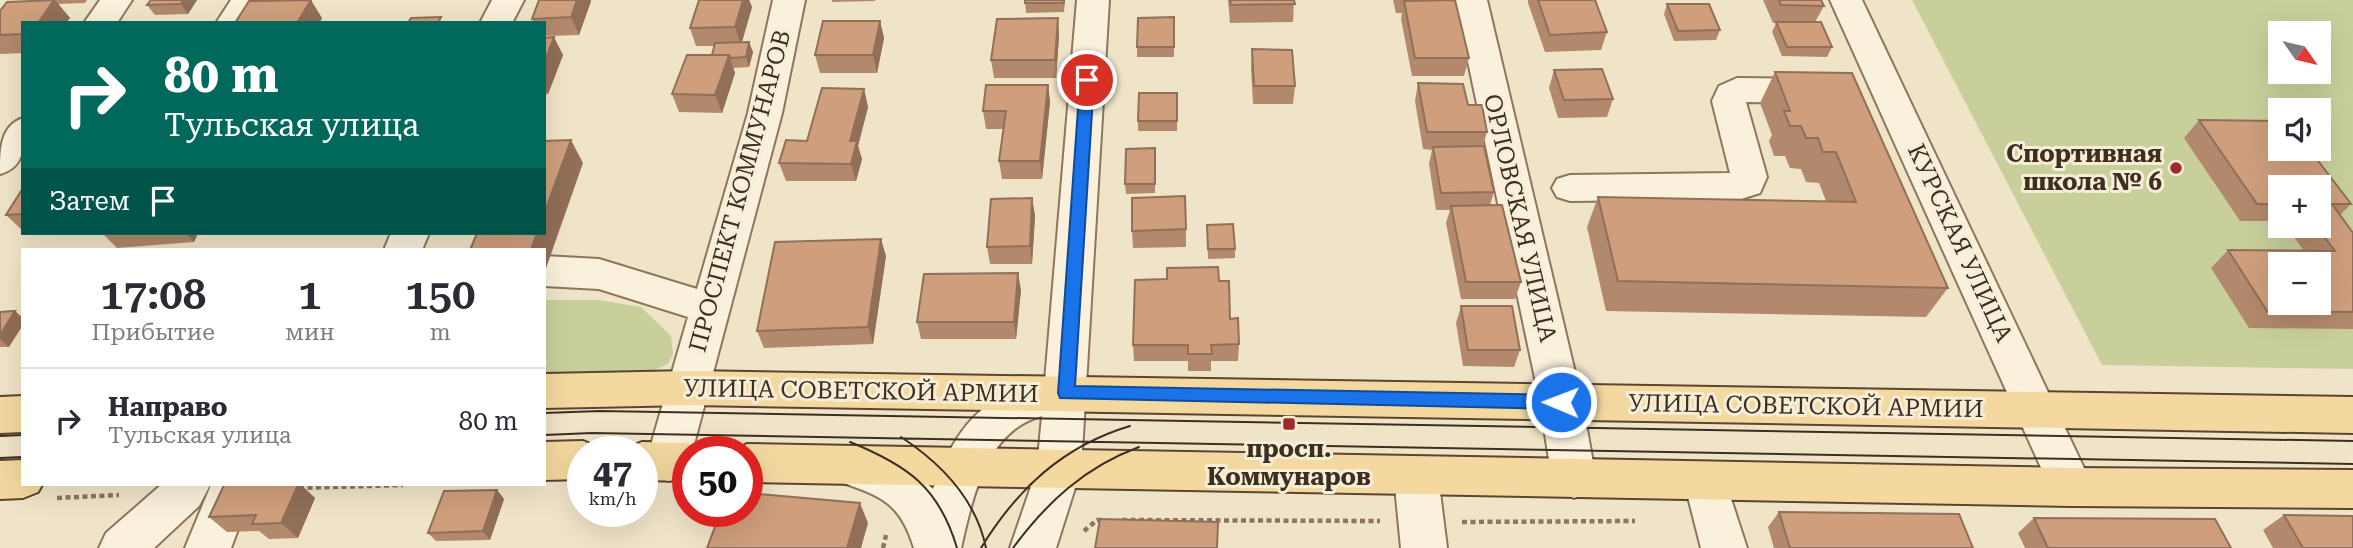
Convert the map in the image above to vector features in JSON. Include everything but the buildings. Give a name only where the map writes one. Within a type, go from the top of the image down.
[{"type":"main road","name":"УЛИЦА СОВЕТСКОЙ АРМИИ","points":[[546,391],[690,388],[1066,393],[2353,415]]},
{"type":"main road","points":[[0,415],[21,414]]},
{"type":"main road","points":[[546,461],[567,460]]},
{"type":"main road","points":[[763,463],[1574,479],[2353,489]]},
{"type":"main road","points":[[0,480],[21,479]]},
{"type":"street","points":[[101,21],[116,0]]},
{"type":"street","points":[[233,21],[247,0]]},
{"type":"street","points":[[497,21],[508,0]]},
{"type":"street","name":"ПРОСПЕКТ КОММУНАРОВ","points":[[666,462],[690,388],[709,308],[765,113],[789,0]]},
{"type":"street","points":[[1033,548],[1059,469],[1093,0]]},
{"type":"street","name":"ОРЛОВСКАЯ УЛИЦА","points":[[1471,0],[1561,402],[1574,479]]},
{"type":"street","name":"КУРСКАЯ УЛИЦА","points":[[1846,0],[2038,410],[2071,487]]},
{"type":"street","points":[[1570,188],[1741,186],[1746,184],[1749,177],[1729,101],[1731,94],[1737,90],[1889,92]]},
{"type":"street","points":[[0,161],[21,133]]},
{"type":"street","points":[[546,271],[599,274],[709,308]]},
{"type":"street","points":[[938,548],[961,467],[998,419],[1023,404],[1066,393]]},
{"type":"street","points":[[842,465],[880,475],[910,492],[929,517],[938,548]]},
{"type":"street","points":[[1416,476],[1424,548]]},
{"type":"street","points":[[1706,481],[1724,548]]},
{"type":"street","points":[[122,548],[187,486]]},
{"type":"street","points":[[208,548],[233,486]]},
{"type":"green space","name":"Спортивная школа № 6","points":[[1912,0],[2353,0],[2353,369],[2102,365]]},
{"type":"green space","points":[[546,300],[599,300],[641,307],[671,336],[673,354],[668,364],[655,370],[546,373]]},
{"type":"tram line","points":[[546,413],[600,411],[2353,441]]},
{"type":"tram line","points":[[1091,442],[1130,426]]},
{"type":"tram line","points":[[546,435],[592,433],[903,438]]},
{"type":"tram line","points":[[0,436],[21,435]]},
{"type":"tram line","points":[[903,438],[1091,442]]},
{"type":"tram line","points":[[903,438],[943,471],[966,498],[985,543]]},
{"type":"tram line","points":[[850,442],[888,460],[918,481],[941,509],[957,548]]},
{"type":"tram line","points":[[985,543],[1026,489],[1063,458],[1091,442]]},
{"type":"tram line","points":[[1091,442],[2353,464]]},
{"type":"tram line","points":[[1013,548],[1039,516],[1069,488],[1101,465],[1139,447]]},
{"type":"tram line","points":[[0,458],[21,457]]},
{"type":"tram line","points":[[981,548],[985,543]]},
{"type":"tram line","points":[[985,543],[986,548]]},
{"type":"place","name":"Спортивная школа № 6","points":[[2176,168]]},
{"type":"place","name":"просп. Коммунаров","points":[[1289,424]]},
{"type":"route","points":[[1087,80],[1066,393],[1561,402]]}]
